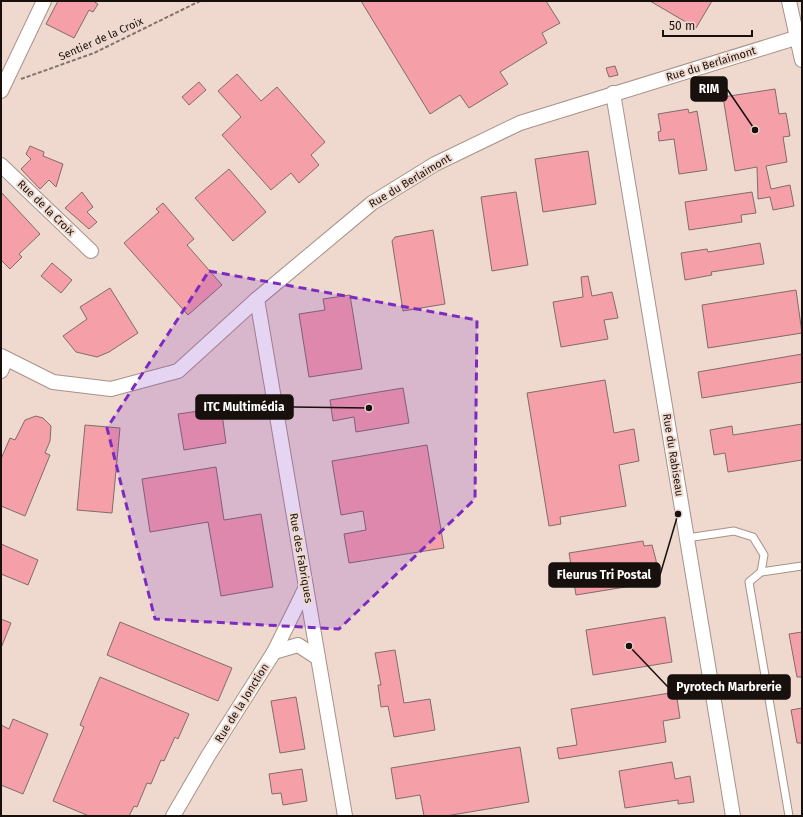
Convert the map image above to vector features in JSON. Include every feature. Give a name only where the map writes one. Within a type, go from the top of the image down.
[{"type":"street","points":[[3,87],[44,1]]},
{"type":"street","points":[[789,1],[800,37],[802,60]]},
{"type":"street","name":"Rue du Berlaimont","points":[[3,362],[53,382],[111,389],[178,371],[257,300],[372,203],[435,164],[520,123],[613,93],[800,37]]},
{"type":"street","points":[[1,66],[20,49]]},
{"type":"street","name":"Rue du Rabiseau","points":[[613,93],[733,816]]},
{"type":"street","name":"Rue de la Croix","points":[[1,165],[91,251]]},
{"type":"street","name":"Rue des Fabriques","points":[[257,300],[345,816]]},
{"type":"street","name":"Rue de la Jonction","points":[[174,816],[208,756],[274,652],[306,587]]},
{"type":"street","points":[[274,652],[298,645],[318,658]]},
{"type":"lane","points":[[687,538],[734,531],[753,537],[764,555],[761,572]]},
{"type":"lane","points":[[789,816],[749,582],[761,572],[802,566]]},
{"type":"path","name":"Sentier de la Croix","points":[[3,87],[94,53],[200,1]]},
{"type":"highlighted area","points":[[209,271],[477,320],[475,499],[339,629],[155,619],[107,428]]},
{"type":"building","points":[[58,1],[93,1],[98,4],[93,12],[89,10],[74,38],[46,24]]},
{"type":"building","points":[[361,1],[546,1],[560,23],[542,33],[547,43],[500,72],[508,84],[469,108],[460,95],[430,114]]},
{"type":"building","points":[[650,1],[712,1],[696,28]]},
{"type":"building","points":[[615,66],[618,75],[609,77],[606,68]]},
{"type":"building","points":[[237,74],[261,101],[277,87],[325,142],[311,155],[319,165],[299,183],[291,173],[271,190],[222,135],[241,117],[218,91]]},
{"type":"building","points":[[199,82],[206,90],[189,105],[182,97]]},
{"type":"building","points":[[775,89],[779,114],[786,113],[790,136],[783,137],[787,162],[766,166],[771,189],[790,185],[794,206],[773,210],[770,197],[758,199],[757,167],[735,171],[723,97]]},
{"type":"building","points":[[688,109],[689,113],[697,111],[707,170],[679,174],[674,139],[659,141],[658,132],[661,131],[658,114]]},
{"type":"building","points":[[30,146],[44,152],[43,156],[63,164],[56,187],[49,180],[40,189],[21,169],[31,159],[26,154]]},
{"type":"building","points":[[588,151],[596,204],[543,212],[535,159]]},
{"type":"building","points":[[229,169],[266,212],[233,241],[195,198]]},
{"type":"building","points":[[1,192],[40,234],[19,254],[22,257],[10,269],[1,260]]},
{"type":"building","points":[[82,192],[93,207],[87,212],[97,222],[89,229],[65,208]]},
{"type":"building","points":[[516,192],[528,265],[492,271],[481,197]]},
{"type":"building","points":[[752,192],[756,213],[741,215],[742,222],[689,230],[685,202]]},
{"type":"building","points":[[163,203],[194,239],[187,245],[222,285],[188,315],[124,243],[159,212],[156,209]]},
{"type":"building","points":[[433,230],[445,304],[403,311],[392,241],[395,237]]},
{"type":"building","points":[[760,243],[764,264],[711,272],[712,275],[685,280],[681,253],[707,249],[708,252]]},
{"type":"building","points":[[52,263],[72,280],[61,293],[41,276]]},
{"type":"building","points":[[588,276],[592,296],[612,292],[618,318],[604,320],[608,339],[561,347],[553,302],[583,297],[581,277]]},
{"type":"building","points":[[110,288],[138,333],[109,352],[97,357],[76,352],[63,336],[87,319],[80,307]]},
{"type":"building","points":[[796,290],[802,333],[708,348],[702,305]]},
{"type":"building","points":[[350,295],[362,369],[309,377],[299,314],[325,310],[323,299]]},
{"type":"building","points":[[802,354],[802,382],[702,398],[698,372]]},
{"type":"building","points":[[605,380],[614,433],[634,429],[639,461],[619,465],[626,506],[560,517],[561,524],[549,526],[527,393]]},
{"type":"building","points":[[403,388],[409,423],[356,432],[354,417],[333,421],[330,400]]},
{"type":"building","points":[[240,395],[242,411],[222,414],[226,443],[184,450],[178,414],[220,408],[219,398]]},
{"type":"building","points":[[36,416],[43,418],[51,426],[50,441],[45,453],[50,455],[25,516],[1,506],[1,459],[10,438],[15,440],[25,420]]},
{"type":"building","points":[[802,424],[802,460],[728,472],[725,453],[714,455],[710,430],[732,426],[733,435]]},
{"type":"building","points":[[85,425],[120,428],[112,513],[77,510]]},
{"type":"building","points":[[427,445],[444,548],[349,563],[344,534],[366,530],[363,511],[341,515],[332,461]]},
{"type":"building","points":[[216,467],[224,520],[261,514],[273,587],[221,596],[208,522],[150,532],[142,479]]},
{"type":"building","points":[[643,541],[644,546],[652,545],[656,560],[657,577],[649,578],[650,583],[576,595],[569,553]]},
{"type":"building","points":[[1,544],[38,560],[28,585],[1,574]]},
{"type":"building","points":[[665,617],[672,662],[593,675],[586,630]]},
{"type":"building","points":[[1,619],[11,623],[1,648]]},
{"type":"building","points":[[120,622],[232,668],[218,701],[107,655]]},
{"type":"building","points":[[802,632],[802,677],[797,677],[789,634]]},
{"type":"building","points":[[395,650],[404,703],[430,699],[435,730],[394,737],[388,706],[381,707],[378,685],[381,685],[375,653]]},
{"type":"building","points":[[100,677],[189,714],[178,739],[175,737],[164,761],[161,760],[151,784],[147,783],[137,807],[134,806],[129,816],[89,816],[53,801],[84,727],[80,725]]},
{"type":"building","points":[[676,692],[680,718],[663,721],[666,742],[559,759],[557,748],[577,745],[571,709]]},
{"type":"building","points":[[296,697],[305,749],[280,753],[271,701]]},
{"type":"building","points":[[802,708],[802,743],[797,743],[791,710]]},
{"type":"building","points":[[13,719],[48,734],[23,794],[1,785],[1,725],[9,729]]},
{"type":"building","points":[[520,747],[529,802],[446,816],[424,816],[420,795],[396,799],[391,768]]},
{"type":"building","points":[[672,762],[675,779],[690,776],[694,802],[678,804],[678,800],[625,808],[619,771]]},
{"type":"building","points":[[302,769],[307,801],[283,805],[281,793],[272,794],[269,774]]},
{"type":"place","name":"RIM","points":[[755,130]]},
{"type":"place","name":"ITC Multimédia","points":[[369,408]]},
{"type":"place","name":"Fleurus Tri Postal","points":[[678,514]]},
{"type":"place","name":"Pyrotech Marbrerie","points":[[629,646]]}]
